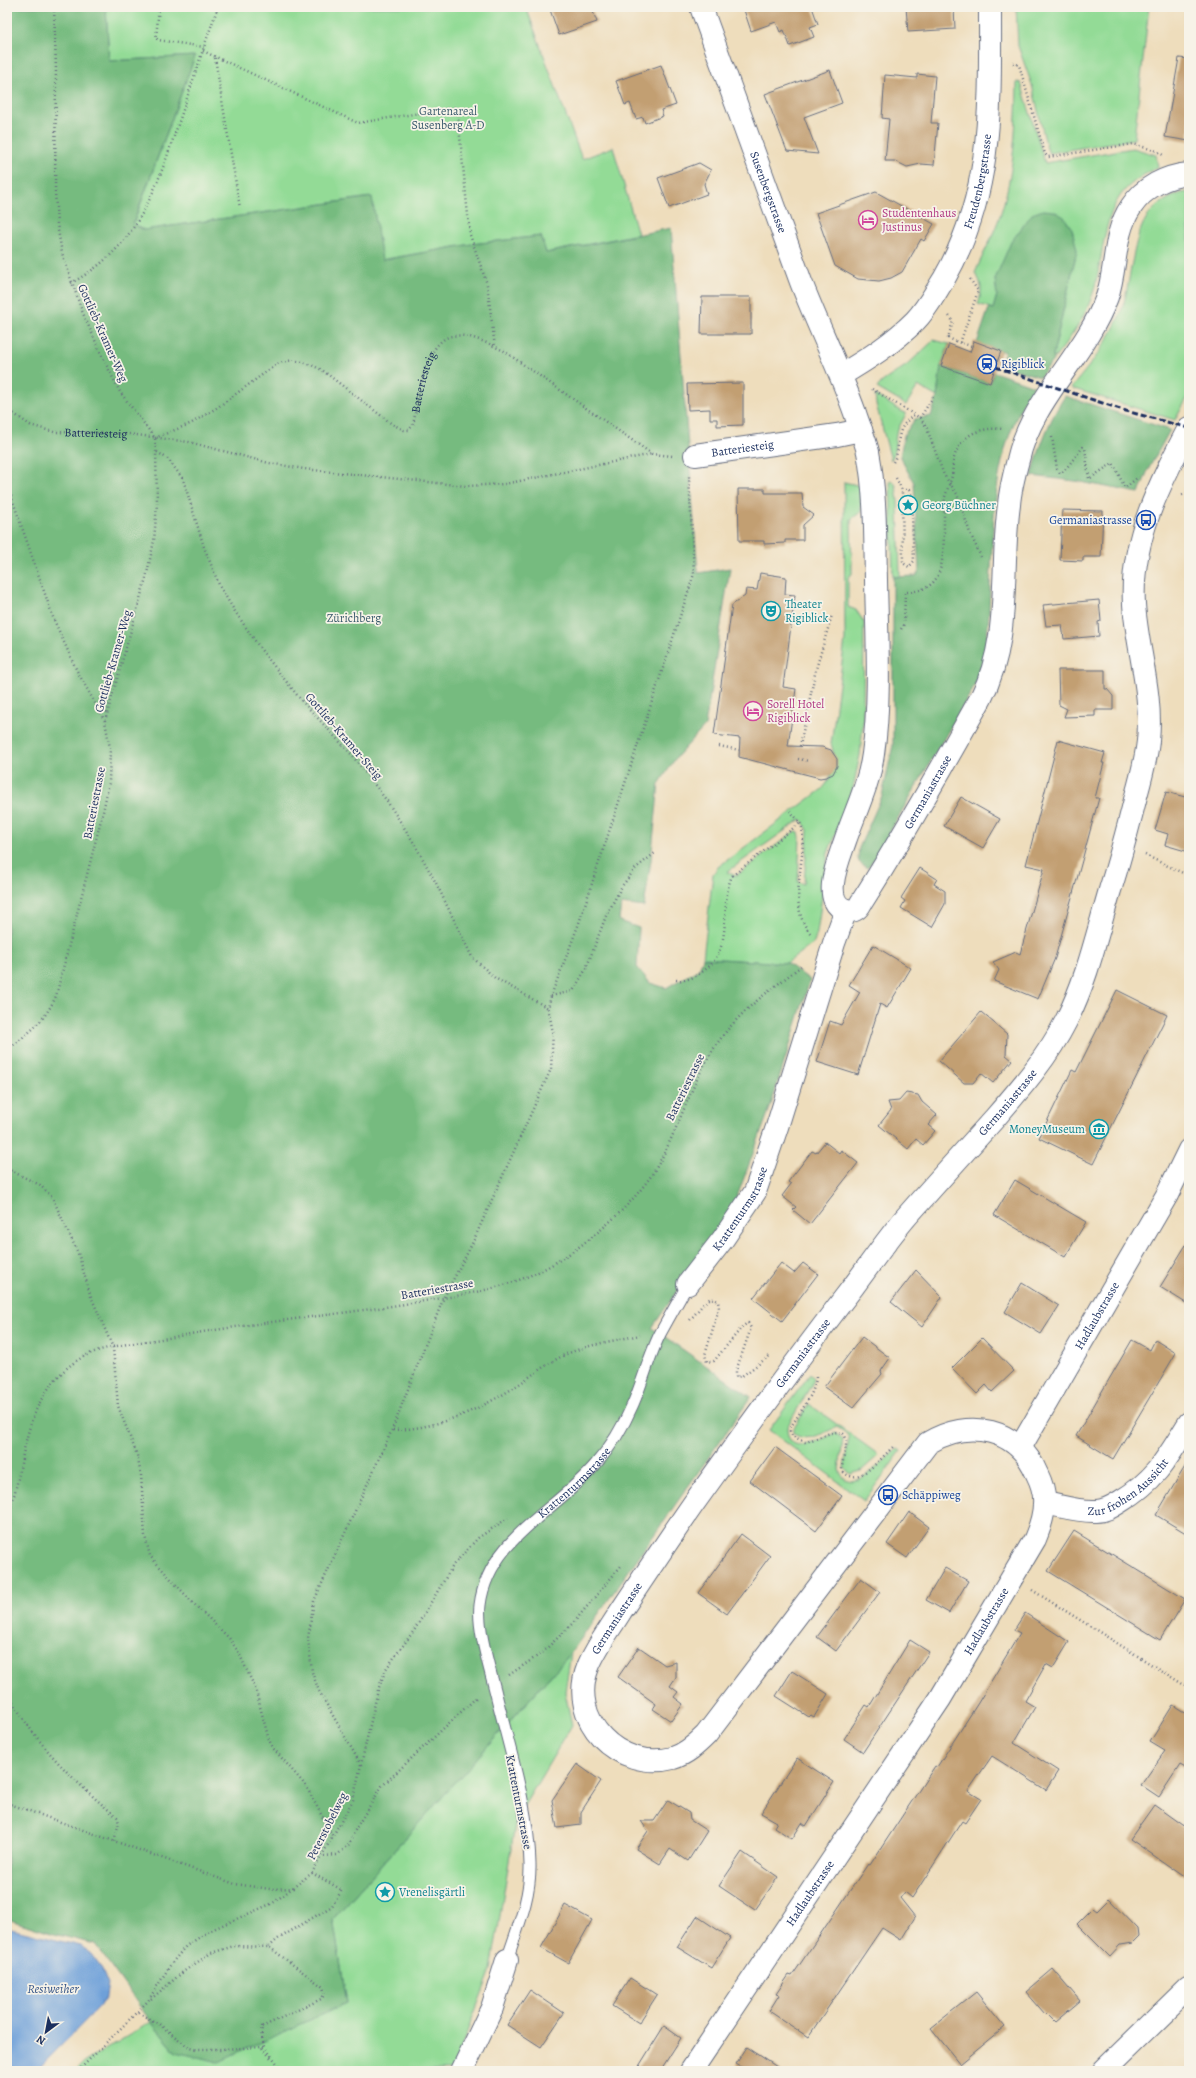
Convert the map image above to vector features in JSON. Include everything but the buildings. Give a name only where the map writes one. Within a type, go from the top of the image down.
[{"type":"street","name":"Susenbergstrasse","points":[[701,7],[801,282],[814,316],[841,375]]},
{"type":"street","name":"Freudenbergstrasse","points":[[841,375],[884,349],[915,321],[933,298],[952,264],[968,229],[978,193],[986,151],[990,68],[990,7]]},
{"type":"street","name":"Germaniastrasse","points":[[846,910],[852,911],[859,907],[878,878],[987,686],[998,652],[1004,583],[1008,505],[1018,458],[1041,405],[1095,324],[1107,296],[1122,224],[1130,207],[1142,193],[1158,182],[1177,175],[1189,174]]},
{"type":"street","points":[[841,375],[867,451],[874,500],[877,632],[876,718],[873,754],[867,782],[836,868],[832,891],[837,904],[846,910]]},
{"type":"street","name":"Germaniastrasse","points":[[1020,1448],[998,1434],[977,1430],[951,1432],[928,1444],[706,1735],[693,1748],[672,1758],[642,1760],[618,1751],[598,1734],[587,1716],[582,1694],[586,1671],[595,1651],[662,1548],[817,1333],[904,1219],[1014,1097],[1047,1054],[1066,1022],[1083,981],[1121,854],[1145,761],[1150,719],[1134,606],[1135,560],[1146,520],[1159,486],[1189,428]]},
{"type":"street","name":"Batteriesteig","points":[[695,455],[837,435],[861,430]]},
{"type":"street","name":"Krattenturmstrasse","points":[[688,1284],[723,1239],[755,1192],[846,910]]},
{"type":"street","name":"Hadlaubstrasse","points":[[691,2071],[940,1699],[1035,1539],[1042,1521],[1044,1503],[1043,1487],[1032,1463],[1020,1448],[1167,1195],[1189,1150]]},
{"type":"street","name":"Zur frohen Aussicht","points":[[1044,1503],[1083,1511],[1098,1511],[1110,1508],[1150,1480],[1189,1423]]},
{"type":"street","name":"Krattenturmstrasse","points":[[462,2071],[492,2008],[507,1960]]},
{"type":"street","points":[[1103,2071],[1189,1987]]},
{"type":"lane","name":"Krattenturmstrasse","points":[[507,1960],[525,1905],[530,1866],[527,1830],[480,1622],[480,1607],[487,1577],[503,1551],[516,1537],[595,1466],[612,1442],[633,1405],[660,1334],[688,1284]]},
{"type":"path","name":"Gottlieb-Kramer-Weg","points":[[54,7],[57,224],[62,253],[71,283],[102,356],[120,392],[155,438],[156,451],[157,504],[154,540],[146,578],[105,721]]},
{"type":"path","points":[[159,7],[156,38],[158,40],[204,47]]},
{"type":"path","points":[[71,283],[89,274],[129,235],[156,188],[218,7]]},
{"type":"path","points":[[203,52],[358,123],[457,107],[470,235],[487,284],[495,347]]},
{"type":"path","points":[[215,58],[240,208]]},
{"type":"path","points":[[1013,64],[1019,65],[1045,154],[1048,158],[1133,144],[1157,151],[1164,155]]},
{"type":"path","points":[[960,343],[978,291],[968,277]]},
{"type":"path","points":[[948,314],[953,321],[948,338],[972,346]]},
{"type":"path","name":"Batteriesteig","points":[[7,409],[30,425],[54,432],[129,434],[155,438],[192,423],[218,408],[277,364],[287,360],[309,363],[322,370],[392,424],[404,430],[409,430],[413,425],[428,360],[440,341],[452,336],[465,337],[504,351],[652,454],[695,455]]},
{"type":"path","points":[[870,388],[920,418],[926,426],[944,475],[957,494],[970,533],[987,571],[1004,583]]},
{"type":"path","points":[[920,418],[933,397]]},
{"type":"path","points":[[896,457],[900,433],[904,425],[914,414]]},
{"type":"path","points":[[877,632],[897,632],[903,628],[905,592],[927,588],[935,581],[941,569],[946,496],[955,454],[968,435],[984,428],[1004,430]]},
{"type":"path","points":[[1051,434],[1057,469],[1060,472],[1064,471],[1081,447],[1083,447],[1085,448],[1087,475],[1089,479],[1113,463],[1125,488],[1139,476]]},
{"type":"path","points":[[155,438],[189,442],[269,463],[304,469],[466,486],[505,484],[652,454]]},
{"type":"path","name":"Gottlieb-Kramer-Steig","points":[[156,451],[168,459],[183,479],[204,547],[220,587],[234,610],[262,651],[301,700],[352,755],[388,801],[414,843],[436,883],[472,957],[495,978],[548,1008]]},
{"type":"path","points":[[361,1765],[319,1691],[312,1672],[308,1638],[309,1620],[314,1601],[392,1430],[444,1297],[472,1244],[551,1069],[553,1032],[548,1008],[551,996],[578,926],[694,574],[689,463],[695,455]]},
{"type":"path","points":[[894,476],[899,482],[902,490],[903,564],[909,567],[914,561],[911,494],[909,490],[902,490]]},
{"type":"path","name":"Batteriestrasse","points":[[7,484],[54,620],[77,671],[105,721],[110,748],[109,783],[60,984],[51,1007],[36,1028],[7,1050]]},
{"type":"path","points":[[7,588],[10,626],[7,644]]},
{"type":"path","points":[[800,746],[816,669],[832,615]]},
{"type":"path","points":[[719,746],[739,750]]},
{"type":"path","points":[[798,759],[809,761]]},
{"type":"path","points":[[790,811],[802,827],[799,910],[804,924],[814,937]]},
{"type":"path","points":[[676,980],[685,981],[713,964],[722,946],[732,876],[800,823]]},
{"type":"path","points":[[551,996],[573,991],[586,969],[606,916],[622,886],[636,868],[655,853]]},
{"type":"path","points":[[1143,854],[1189,876]]},
{"type":"path","name":"Batteriestrasse","points":[[7,1518],[12,1504],[33,1415],[46,1392],[62,1372],[85,1356],[113,1348],[198,1332],[345,1313],[491,1289],[519,1281],[566,1256],[593,1235],[641,1190],[653,1174],[699,1077],[725,1033],[743,1013],[804,964],[815,960],[829,960]]},
{"type":"path","points":[[7,1169],[40,1185],[52,1197],[78,1253],[90,1294],[113,1348],[118,1406],[137,1455],[141,1475],[145,1536],[150,1556],[191,1601],[229,1638],[239,1653],[246,1664],[255,1688],[269,1740],[273,1748],[306,1786],[333,1838]]},
{"type":"path","points":[[392,1430],[412,1429],[452,1420],[486,1404],[508,1391],[538,1369],[570,1353],[610,1341],[652,1333],[660,1334],[679,1331],[705,1302],[712,1298],[718,1301],[719,1308],[705,1355],[706,1362],[714,1361],[743,1326],[748,1323],[751,1328],[736,1371],[736,1377],[742,1376],[777,1350]]},
{"type":"path","points":[[812,1371],[816,1376],[816,1384],[792,1425],[790,1431],[792,1436],[805,1442],[837,1431],[842,1433],[846,1437],[846,1445],[842,1470],[845,1475],[850,1477],[862,1475],[896,1445]]},
{"type":"path","name":"Peterstobelweg","points":[[148,2001],[171,1964],[186,1946],[197,1937],[273,1903],[295,1888],[312,1873],[323,1856],[353,1800],[378,1690],[392,1658],[415,1628],[443,1580],[466,1549],[492,1528],[513,1515]]},
{"type":"path","points":[[323,1856],[337,1855],[348,1846],[356,1828],[382,1786],[475,1698],[548,1648],[574,1622],[625,1561]]},
{"type":"path","points":[[1030,1589],[1189,1688]]},
{"type":"path","points":[[7,1691],[20,1716],[33,1734],[85,1790],[117,1817],[119,1823],[114,1841]]},
{"type":"path","points":[[7,1803],[208,1876],[235,1884],[270,1889],[295,1888]]},
{"type":"path","points":[[269,1947],[278,1939],[332,1906],[342,1890],[312,1873]]},
{"type":"path","points":[[78,2071],[138,2013],[148,2001],[184,1972],[211,1954],[234,1946],[269,1947],[323,1987],[325,1994],[321,1999],[262,2027],[260,2036],[263,2047],[281,2071]]},
{"type":"path","points":[[138,2013],[159,2024],[186,2046],[198,2049],[263,2047]]},
{"type":"green space","name":"Zürichberg","points":[[7,7],[106,7],[109,61],[195,56],[133,224],[144,230],[372,197],[382,260],[472,244],[541,236],[546,253],[671,228],[698,573],[730,568],[705,726],[675,759],[659,784],[651,860],[644,907],[621,904],[619,921],[639,928],[637,967],[650,983],[666,988],[699,969],[703,958],[787,963],[810,980],[770,1108],[738,1194],[727,1217],[652,1328],[751,1397],[571,1653],[333,1919],[347,2003],[219,2062],[176,2052],[151,2022],[95,1944],[54,1934],[7,1919]]},
{"type":"green space","name":"Gartenareal Susenberg A-D","points":[[106,7],[526,7],[582,159],[613,147],[638,234],[546,253],[541,236],[472,244],[381,260],[371,197],[144,230],[133,225],[195,56],[109,61]]},
{"type":"green space","points":[[1016,7],[1149,7],[1134,139],[1050,153],[1047,149],[1032,85],[1018,46]]},
{"type":"green space","points":[[1017,82],[1021,83],[1045,163],[1133,148],[1156,155],[1158,167],[1131,184],[1117,201],[1107,226],[1096,281],[1090,302],[1066,344],[1054,359],[1053,355],[1077,250],[995,279],[997,295],[993,309],[978,304],[981,284],[975,273],[993,235],[1006,194],[1010,175],[1015,138]]},
{"type":"green space","points":[[1189,192],[1189,395],[1175,420],[1071,388],[1099,352],[1117,323],[1125,300],[1135,247],[1144,223],[1156,207],[1177,194]]},
{"type":"green space","points":[[1043,210],[1054,211],[1064,217],[1072,229],[1077,250],[1053,355],[1054,359],[1040,377],[1000,365],[1005,352],[977,343],[989,308],[993,309],[997,295],[995,279],[1011,242],[1032,214]]},
{"type":"green space","points":[[934,340],[949,344],[941,366],[937,397],[918,386],[906,405],[877,388],[882,382],[907,365]]},
{"type":"green space","points":[[941,366],[990,383],[994,372],[1034,386],[1020,410],[1010,434],[998,483],[993,535],[988,628],[981,670],[971,692],[870,866],[867,868],[859,862],[859,848],[882,796],[893,745],[893,577],[916,576],[919,571],[914,483],[900,457],[904,435],[915,419],[931,416],[937,397]]},
{"type":"green space","points":[[875,395],[906,414],[896,433],[894,454],[891,460],[876,404]]},
{"type":"green space","points":[[1065,396],[1170,430],[1148,470],[1139,493],[1075,481],[1032,476],[1045,434]]},
{"type":"green space","points":[[890,480],[894,482],[896,486],[898,502],[900,576],[893,577]]},
{"type":"green space","points":[[844,482],[857,485],[861,489],[861,512],[851,519],[852,574],[848,577],[848,607],[856,610],[864,622],[863,724],[860,755],[853,788],[828,853],[817,933],[814,943],[787,963],[703,958],[713,874],[718,867],[821,790],[831,775],[834,756],[831,744],[845,640]],"holes":[[[801,819],[808,830],[804,884],[798,882],[800,837],[799,832],[795,831],[736,876],[727,872]]]},
{"type":"green space","points":[[810,1374],[814,1378],[813,1382],[787,1427],[788,1437],[792,1442],[798,1445],[805,1445],[821,1440],[835,1433],[843,1439],[839,1470],[844,1478],[851,1481],[868,1474],[898,1449],[901,1451],[864,1501],[769,1430]]},
{"type":"green space","points":[[809,1404],[879,1455],[861,1471],[851,1474],[844,1468],[849,1438],[846,1433],[837,1427],[809,1438],[803,1438],[793,1433],[794,1428]]},
{"type":"green space","points":[[571,1653],[565,1692],[572,1725],[516,1819],[491,1970],[452,2071],[75,2071],[83,2063],[151,2022],[176,2052],[347,2003],[333,1919]]},
{"type":"water","name":"Resiweiher","points":[[7,1928],[81,1946],[91,1954],[102,1969],[108,1984],[106,1996],[99,2007],[36,2071],[7,2071]]},
{"type":"railway","points":[[987,364],[1126,411],[1189,428]]},
{"type":"place","name":"Studentenhaus Justinus","points":[[868,220]]},
{"type":"place","name":"Rigiblick","points":[[987,364]]},
{"type":"place","name":"Georg Büchner","points":[[908,505]]},
{"type":"place","name":"Germaniastrasse","points":[[1146,520]]},
{"type":"place","name":"Theater Rigiblick","points":[[771,611]]},
{"type":"place","name":"Sorell Hotel Rigiblick","points":[[753,711]]},
{"type":"place","name":"MoneyMuseum","points":[[1099,1129]]},
{"type":"place","name":"Schäppiweg","points":[[888,1495]]},
{"type":"place","name":"Vrenelisgärtli","points":[[385,1892]]}]
